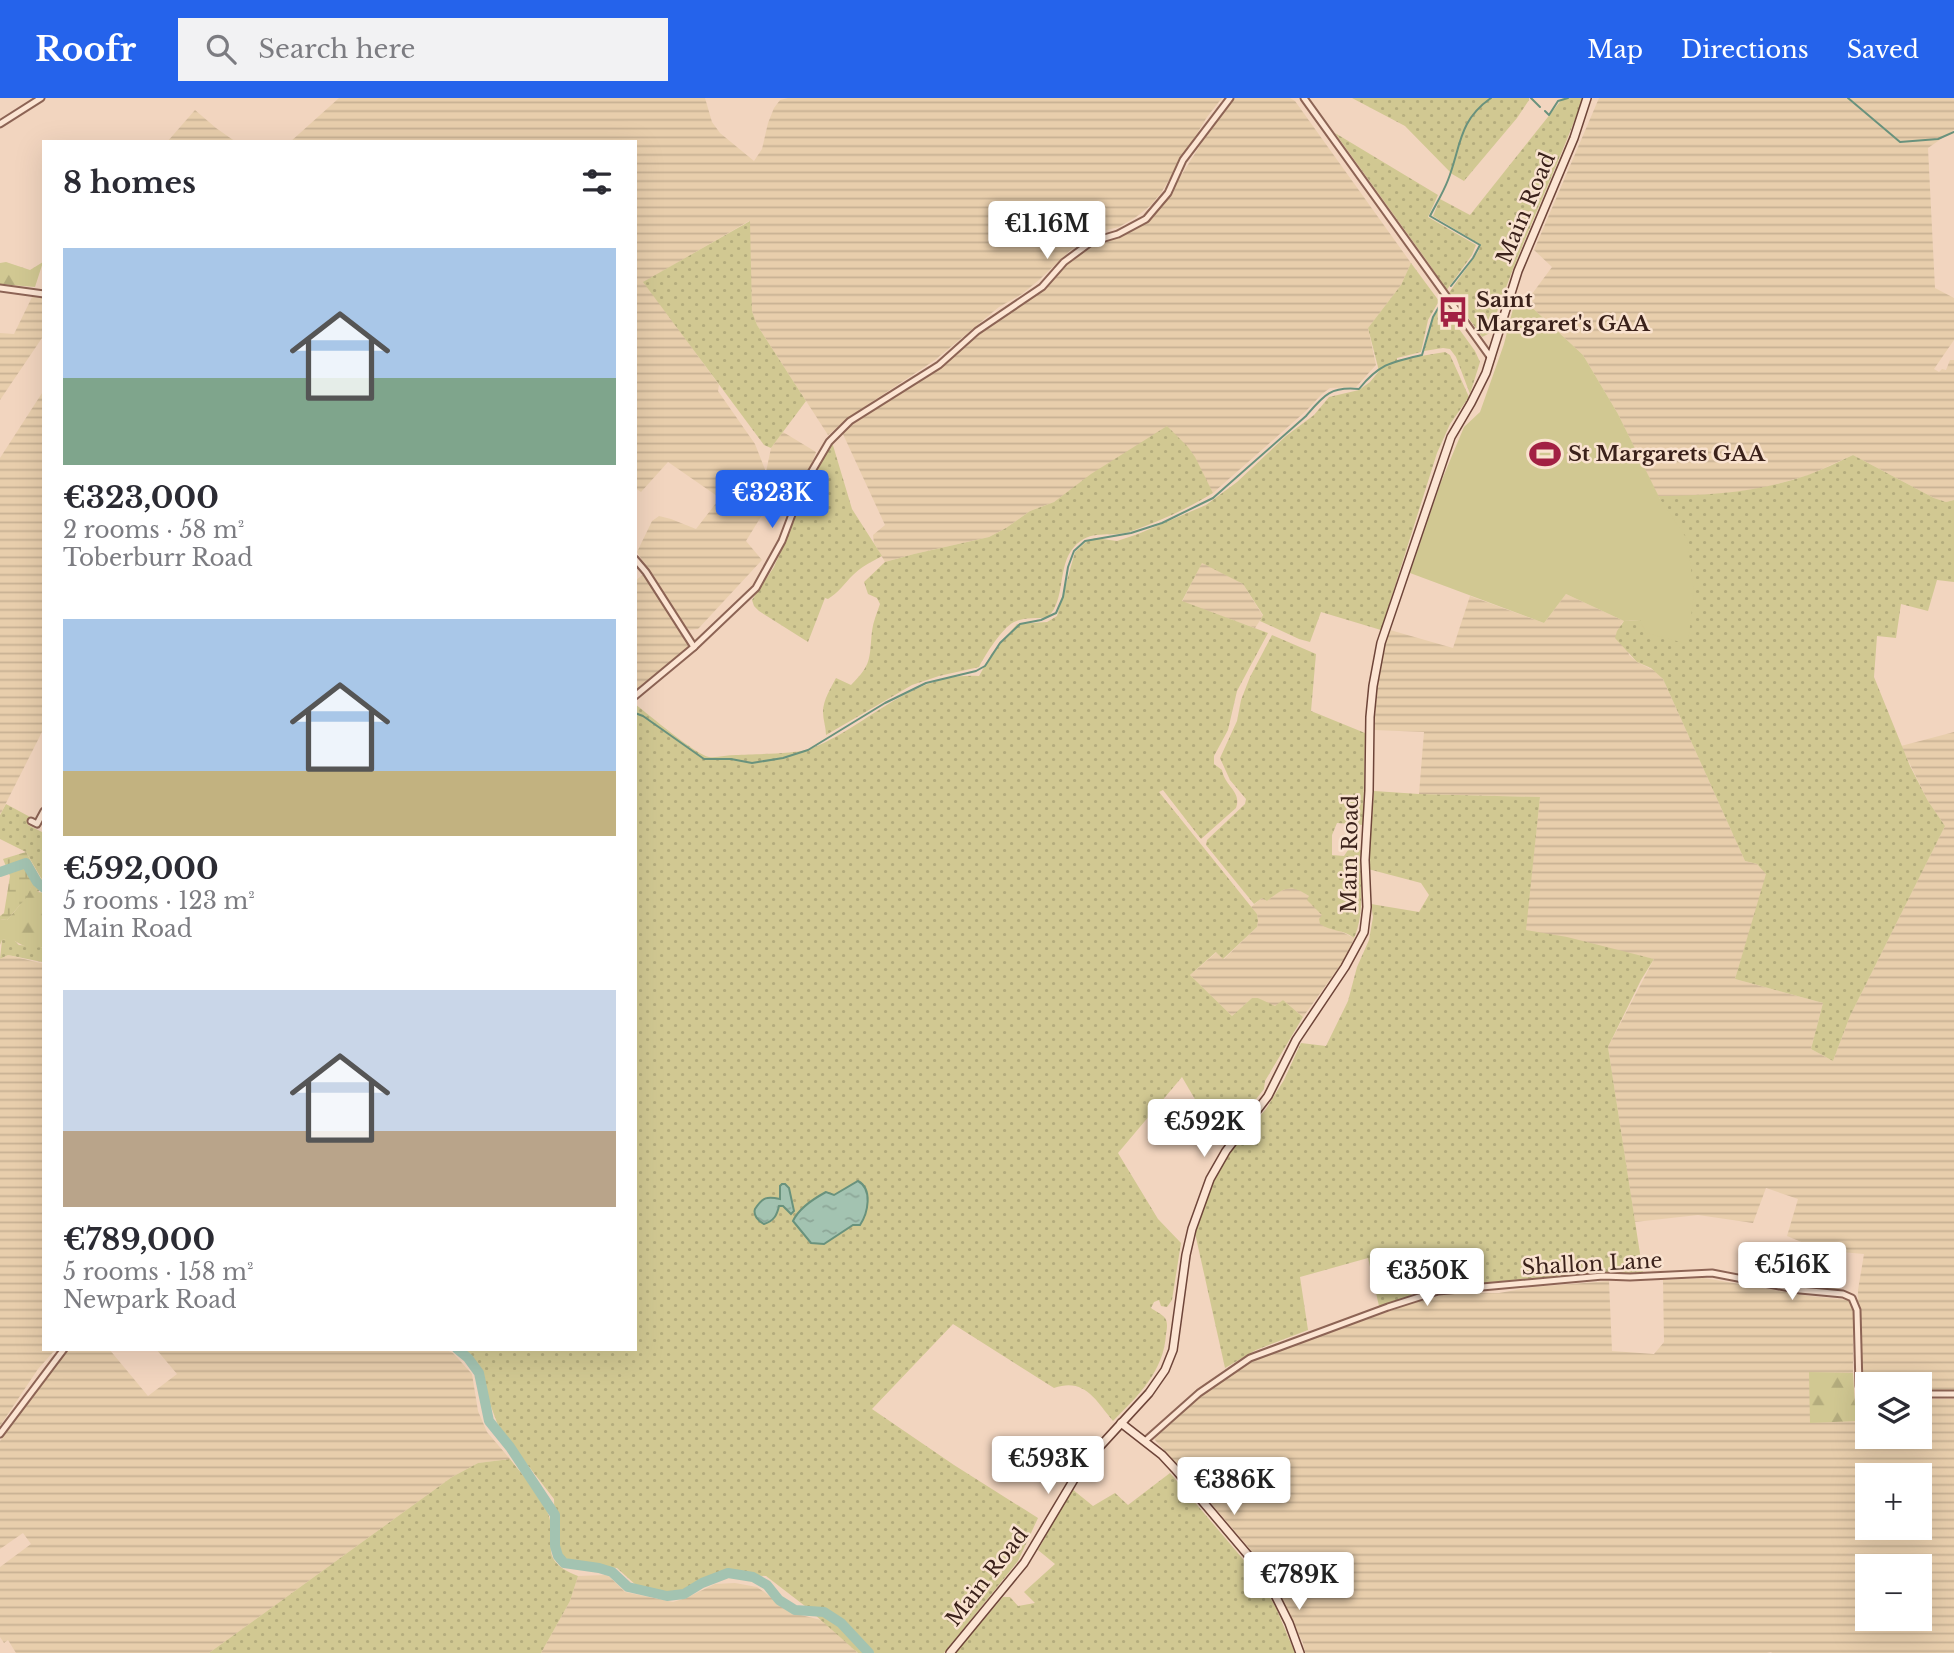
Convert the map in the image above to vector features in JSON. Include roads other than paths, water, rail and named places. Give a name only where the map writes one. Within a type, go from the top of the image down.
[{"type":"main road","name":"Main Road","points":[[950,1653],[1024,1563],[1083,1466],[1149,1393],[1165,1370],[1170,1357],[1186,1255],[1210,1180],[1226,1152],[1268,1096],[1296,1040],[1345,967],[1364,932],[1367,907],[1365,860],[1370,718],[1376,662],[1395,597],[1451,437],[1480,387],[1518,271],[1574,138],[1587,100]]},
{"type":"main road","points":[[1121,1423],[1175,1469],[1259,1568],[1276,1595],[1300,1653]]},
{"type":"street","points":[[0,124],[41,98]]},
{"type":"street","points":[[637,694],[694,647],[756,588],[782,541],[802,488],[839,430],[939,365],[977,331],[1042,287],[1064,262],[1091,242],[1118,234],[1146,219],[1168,193],[1183,160],[1230,98]]},
{"type":"street","points":[[1304,98],[1491,358]]},
{"type":"street","points":[[0,288],[42,294]]},
{"type":"street","points":[[637,561],[694,647]]},
{"type":"street","points":[[31,821],[37,824],[42,815]]},
{"type":"street","name":"Shallon Lane","points":[[1145,1441],[1199,1393],[1250,1358],[1388,1307],[1447,1289],[1485,1288],[1603,1276],[1712,1273],[1800,1290],[1843,1294],[1852,1298],[1857,1310],[1859,1372]]},
{"type":"street","points":[[0,1434],[62,1351]]},
{"type":"street","points":[[1932,1394],[1954,1394]]},
{"type":"water","points":[[858,1181],[866,1190],[868,1202],[860,1225],[853,1225],[824,1244],[811,1243],[793,1221],[799,1212],[826,1192],[834,1195]]},
{"type":"water","points":[[782,1184],[789,1188],[794,1211],[791,1214],[783,1206],[779,1206],[774,1217],[764,1224],[757,1218],[755,1209],[766,1198],[780,1199]]},
{"type":"waterway","points":[[1451,286],[1480,245],[1430,216],[1448,180],[1466,125],[1491,98]]},
{"type":"waterway","points":[[1531,98],[1540,107]]},
{"type":"waterway","points":[[1545,111],[1549,115],[1558,101],[1568,98]]},
{"type":"waterway","points":[[1848,98],[1900,142],[1938,139],[1954,132]]},
{"type":"waterway","points":[[637,714],[704,759],[731,759],[752,763],[783,758],[808,750],[885,703],[926,683],[976,671],[985,666],[1000,643],[1020,624],[1041,620],[1056,613],[1063,597],[1068,567],[1074,551],[1085,541],[1131,533],[1162,523],[1213,498],[1328,394],[1341,389],[1359,389],[1386,365],[1422,355],[1433,317],[1440,305]]},
{"type":"waterway","points":[[0,872],[26,863],[42,886]]},
{"type":"waterway","points":[[459,1351],[479,1373],[489,1421],[510,1447],[555,1515],[555,1546],[564,1563],[612,1572],[628,1587],[667,1596],[684,1594],[702,1583],[728,1573],[753,1577],[767,1585],[779,1600],[795,1610],[824,1612],[841,1623],[869,1653]]},
{"type":"place","name":"Saint Margaret's GAA","points":[[1453,312]]},
{"type":"place","name":"St Margarets GAA","points":[[1545,454]]}]
